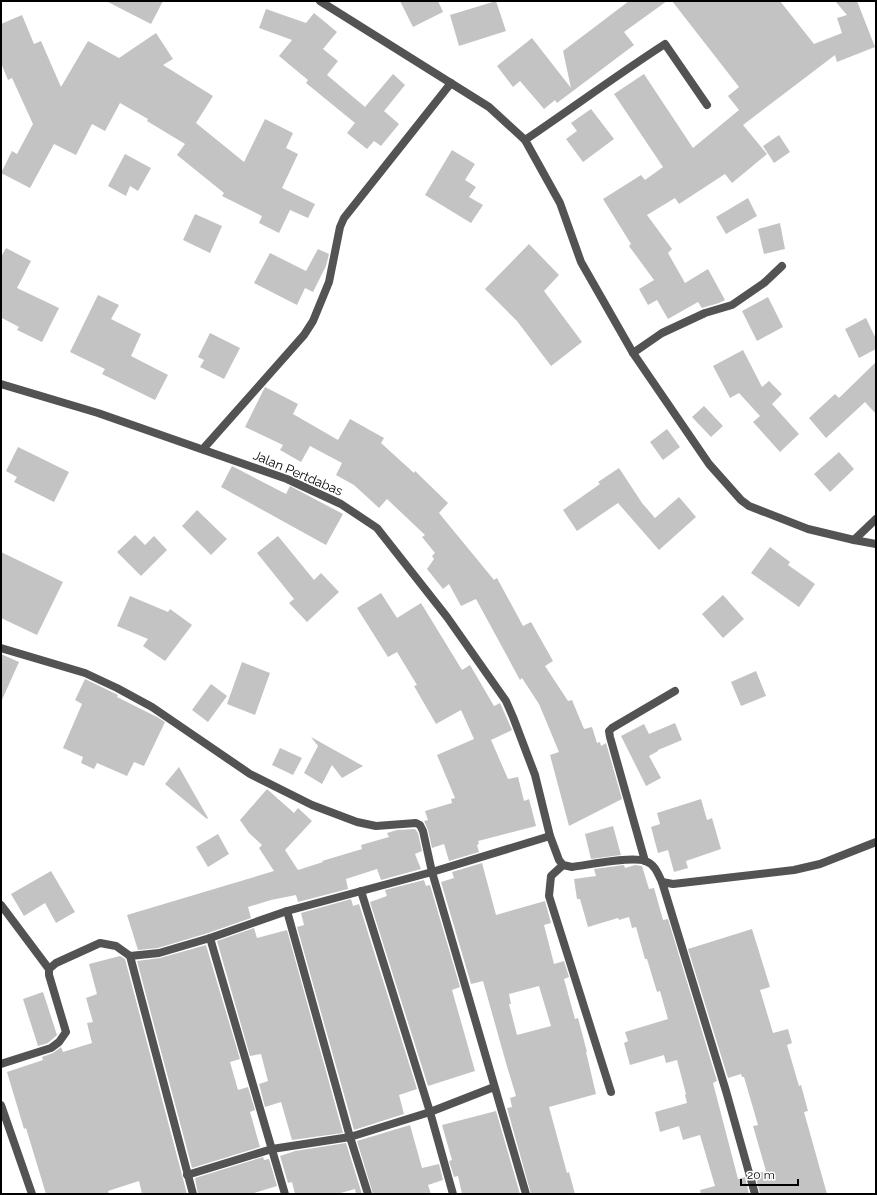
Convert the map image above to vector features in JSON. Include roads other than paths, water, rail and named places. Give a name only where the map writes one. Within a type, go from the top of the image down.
[{"type":"street","points":[[320,1],[489,107],[525,140],[560,203],[582,262],[633,353],[709,464],[741,500],[749,506],[795,524],[854,540],[876,544]]},
{"type":"street","points":[[525,140],[665,44],[707,105]]},
{"type":"street","points":[[203,449],[304,335],[313,321],[329,282],[340,227],[344,218],[451,83]]},
{"type":"street","points":[[633,353],[662,333],[705,313],[732,305],[764,283],[782,266]]},
{"type":"street","name":"Jalan Pertdabas","points":[[1,384],[98,413],[286,479],[341,504],[377,528],[447,617],[506,701],[535,775],[550,836],[559,860],[563,865]]},
{"type":"street","points":[[854,540],[876,519]]},
{"type":"street","points":[[1,648],[85,673],[117,688],[152,707],[250,774],[312,805],[357,822],[376,826],[416,823],[420,825],[423,831],[432,872],[526,1194]]},
{"type":"street","points":[[645,861],[609,730],[675,691]]},
{"type":"street","points":[[130,956],[159,953],[210,938],[287,911],[432,872],[550,836]]},
{"type":"street","points":[[662,882],[673,884],[794,870],[820,864],[876,842]]},
{"type":"street","points":[[611,1092],[549,896],[551,876],[563,865],[572,867],[633,859],[645,861],[656,868],[662,882],[726,1091],[755,1194]]},
{"type":"street","points":[[361,891],[430,1112],[453,1194]]},
{"type":"street","points":[[1,904],[50,969]]},
{"type":"street","points":[[287,911],[350,1137],[368,1194]]},
{"type":"street","points":[[210,938],[285,1194]]},
{"type":"street","points":[[1,1064],[51,1048],[59,1042],[66,1032],[49,975],[50,969],[56,963],[100,943],[116,946],[130,956],[193,1194]]},
{"type":"street","points":[[187,1175],[272,1149],[350,1137],[430,1112],[494,1087]]},
{"type":"street","points":[[1,1105],[32,1194]]}]
